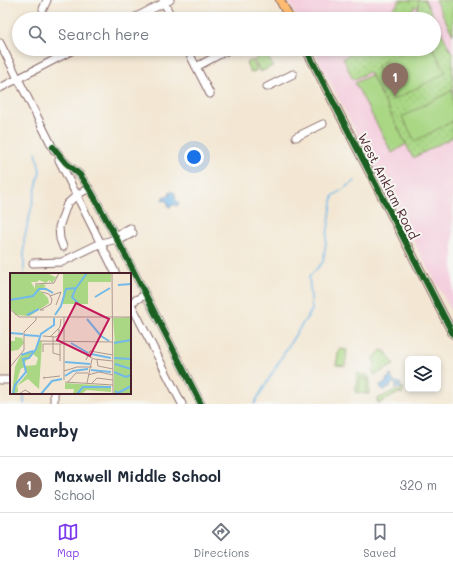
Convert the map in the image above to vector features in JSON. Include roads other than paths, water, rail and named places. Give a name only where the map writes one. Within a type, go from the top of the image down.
[{"type":"main road","points":[[280,0],[286,12]]},
{"type":"main road","name":"West Anklam Road","points":[[310,56],[453,334]]},
{"type":"street","points":[[43,9],[46,0]]},
{"type":"street","points":[[145,12],[165,1],[169,12]]},
{"type":"street","points":[[0,43],[77,194],[115,273]]},
{"type":"street","points":[[0,88],[62,56]]},
{"type":"street","points":[[191,56],[210,94]]},
{"type":"street","points":[[196,66],[216,56]]},
{"type":"street","points":[[267,87],[293,74]]},
{"type":"street","points":[[296,137],[323,124]]},
{"type":"street","points":[[53,147],[66,164],[80,175],[89,188],[117,238],[201,404]]},
{"type":"street","points":[[63,247],[60,239],[60,227],[67,204],[77,194],[89,188]]},
{"type":"street","points":[[33,263],[62,262],[132,230]]},
{"type":"street","points":[[131,302],[145,295]]},
{"type":"street","points":[[131,304],[182,404]]},
{"type":"water","points":[[170,192],[175,193],[176,201],[179,203],[178,205],[176,206],[174,204],[169,207],[167,201],[162,200],[163,197],[169,196]]},
{"type":"water","points":[[389,375],[391,375],[393,381],[401,383],[401,385],[397,385],[401,386],[400,389],[395,388],[396,384],[393,383],[383,391],[380,385],[387,382],[386,379],[390,377]]},
{"type":"waterway","points":[[24,273],[24,240],[40,171],[36,152]]},
{"type":"waterway","points":[[254,404],[295,335],[312,310],[309,277],[323,262],[333,196],[355,181]]},
{"type":"waterway","points":[[24,394],[24,404]]},
{"type":"place","name":"Maxwell Middle School","points":[[395,96]]}]
